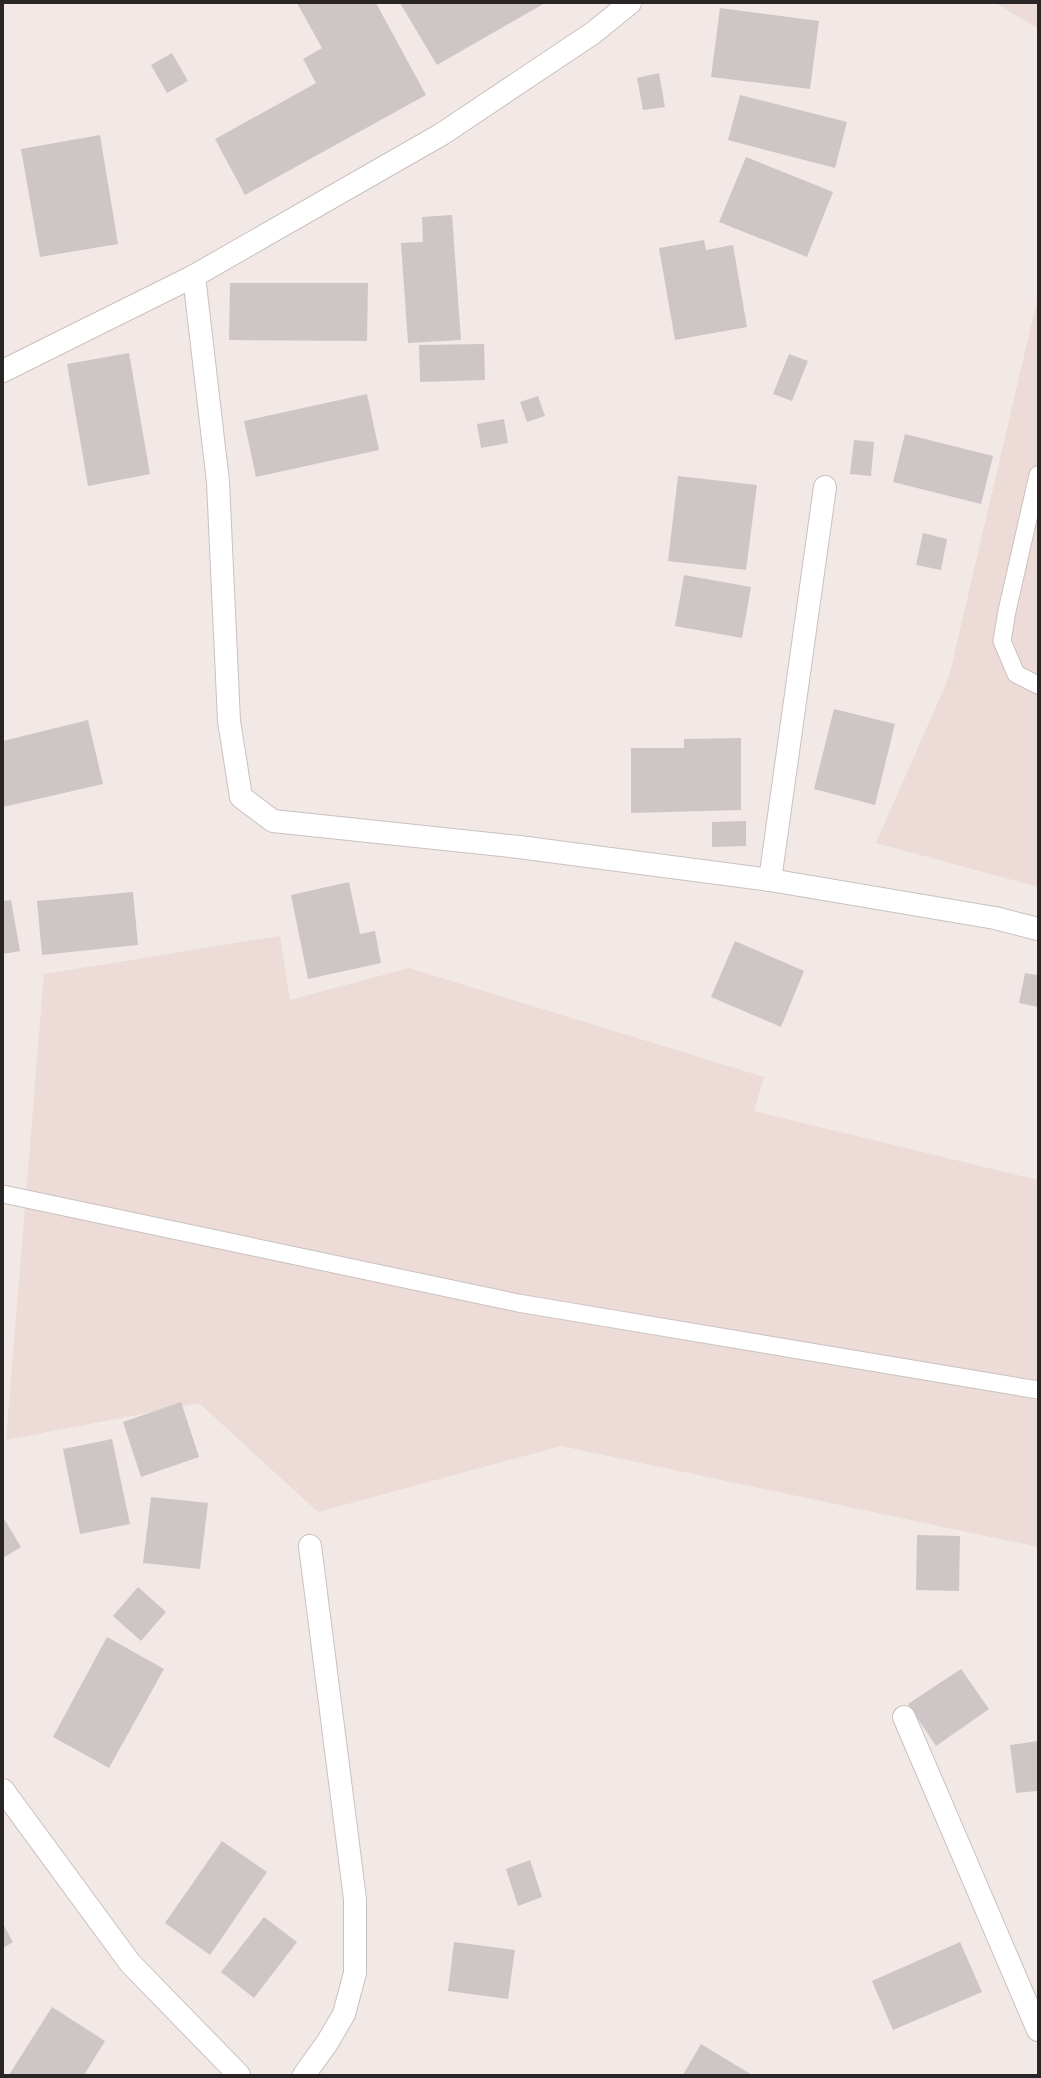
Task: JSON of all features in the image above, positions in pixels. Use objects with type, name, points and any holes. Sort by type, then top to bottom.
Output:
[{"type":"street","points":[[3,371],[194,276],[442,134],[593,33],[630,3]]},
{"type":"street","points":[[194,276],[218,482],[229,721],[241,798],[273,821],[519,846],[770,880],[995,918],[1038,929]]},
{"type":"street","points":[[770,880],[825,487]]},
{"type":"street","points":[[304,2075],[327,2043],[344,2014],[355,1973],[355,1899],[310,1546]]},
{"type":"street","points":[[904,1717],[1038,2030]]},
{"type":"street","points":[[3,1790],[130,1963],[239,2075]]},
{"type":"lane","points":[[1038,476],[1007,611],[1002,641],[1016,674],[1038,685]]},
{"type":"lane","points":[[3,1194],[518,1303],[1038,1390]]},
{"type":"shaded area","points":[[995,3],[1038,3],[1038,28]]},
{"type":"shaded area","points":[[1038,296],[1038,887],[876,843],[949,677]]},
{"type":"shaded area","points":[[280,936],[290,1000],[409,968],[764,1077],[754,1111],[1038,1180],[1038,1547],[561,1446],[318,1512],[199,1403],[6,1440],[44,974]]},
{"type":"building","points":[[297,3],[376,3],[426,95],[245,195],[215,139],[316,83],[303,59],[322,48]]},
{"type":"building","points":[[400,3],[545,3],[437,65]]},
{"type":"building","points":[[720,8],[819,21],[810,89],[711,77]]},
{"type":"building","points":[[172,53],[188,81],[167,93],[151,65]]},
{"type":"building","points":[[659,73],[665,107],[643,110],[637,78]]},
{"type":"building","points":[[740,95],[847,122],[835,168],[728,140]]},
{"type":"building","points":[[100,135],[118,244],[40,257],[21,149]]},
{"type":"building","points":[[746,157],[833,192],[807,257],[719,222]]},
{"type":"building","points":[[452,215],[461,340],[408,343],[401,243],[423,242],[422,217]]},
{"type":"building","points":[[704,240],[706,250],[733,245],[747,327],[675,340],[659,248]]},
{"type":"building","points":[[230,283],[368,283],[367,341],[229,340]]},
{"type":"building","points":[[484,344],[485,380],[420,382],[419,345]]},
{"type":"building","points":[[129,353],[150,474],[88,486],[67,364]]},
{"type":"building","points":[[789,354],[808,361],[792,401],[773,394]]},
{"type":"building","points":[[367,394],[379,450],[256,477],[244,421]]},
{"type":"building","points":[[538,396],[545,416],[527,422],[520,402]]},
{"type":"building","points":[[504,419],[508,443],[481,448],[477,424]]},
{"type":"building","points":[[905,434],[993,456],[981,504],[893,482]]},
{"type":"building","points":[[854,440],[874,442],[871,476],[850,474]]},
{"type":"building","points":[[678,476],[757,485],[746,570],[668,561]]},
{"type":"building","points":[[923,533],[947,539],[941,570],[916,565]]},
{"type":"building","points":[[684,575],[751,587],[742,638],[675,626]]},
{"type":"building","points":[[834,709],[895,724],[875,805],[814,789]]},
{"type":"building","points":[[88,720],[103,784],[3,807],[3,741]]},
{"type":"building","points":[[741,738],[741,810],[631,813],[631,748],[684,748],[684,739]]},
{"type":"building","points":[[746,821],[746,846],[712,847],[712,822]]},
{"type":"building","points":[[349,882],[360,934],[375,931],[381,963],[308,979],[291,895]]},
{"type":"building","points":[[133,892],[138,945],[42,955],[37,901]]},
{"type":"building","points":[[11,900],[20,951],[3,954],[3,901]]},
{"type":"building","points":[[735,941],[804,971],[781,1027],[711,997]]},
{"type":"building","points":[[1025,973],[1038,975],[1038,1007],[1019,1003]]},
{"type":"building","points":[[181,1402],[199,1457],[141,1477],[123,1422]]},
{"type":"building","points":[[112,1439],[130,1524],[80,1534],[63,1449]]},
{"type":"building","points":[[151,1497],[208,1503],[200,1569],[143,1563]]},
{"type":"building","points":[[3,1517],[21,1547],[3,1558]]},
{"type":"building","points":[[917,1535],[960,1536],[959,1591],[916,1590]]},
{"type":"building","points":[[138,1587],[166,1612],[141,1641],[113,1616]]},
{"type":"building","points":[[107,1637],[164,1669],[109,1768],[53,1737]]},
{"type":"building","points":[[961,1669],[989,1709],[936,1746],[908,1704]]},
{"type":"building","points":[[1038,1741],[1038,1794],[1037,1791],[1016,1793],[1010,1745]]},
{"type":"building","points":[[222,1841],[267,1872],[210,1955],[165,1923]]},
{"type":"building","points":[[530,1860],[542,1897],[518,1906],[506,1869]]},
{"type":"building","points":[[264,1917],[297,1942],[254,1998],[221,1972]]},
{"type":"building","points":[[3,1924],[13,1942],[3,1948]]},
{"type":"building","points":[[454,1942],[515,1950],[508,1999],[448,1991]]},
{"type":"building","points":[[960,1942],[982,1992],[893,2030],[872,1981]]},
{"type":"building","points":[[52,2007],[105,2041],[84,2075],[9,2075]]},
{"type":"building","points":[[701,2044],[752,2075],[683,2075]]}]
